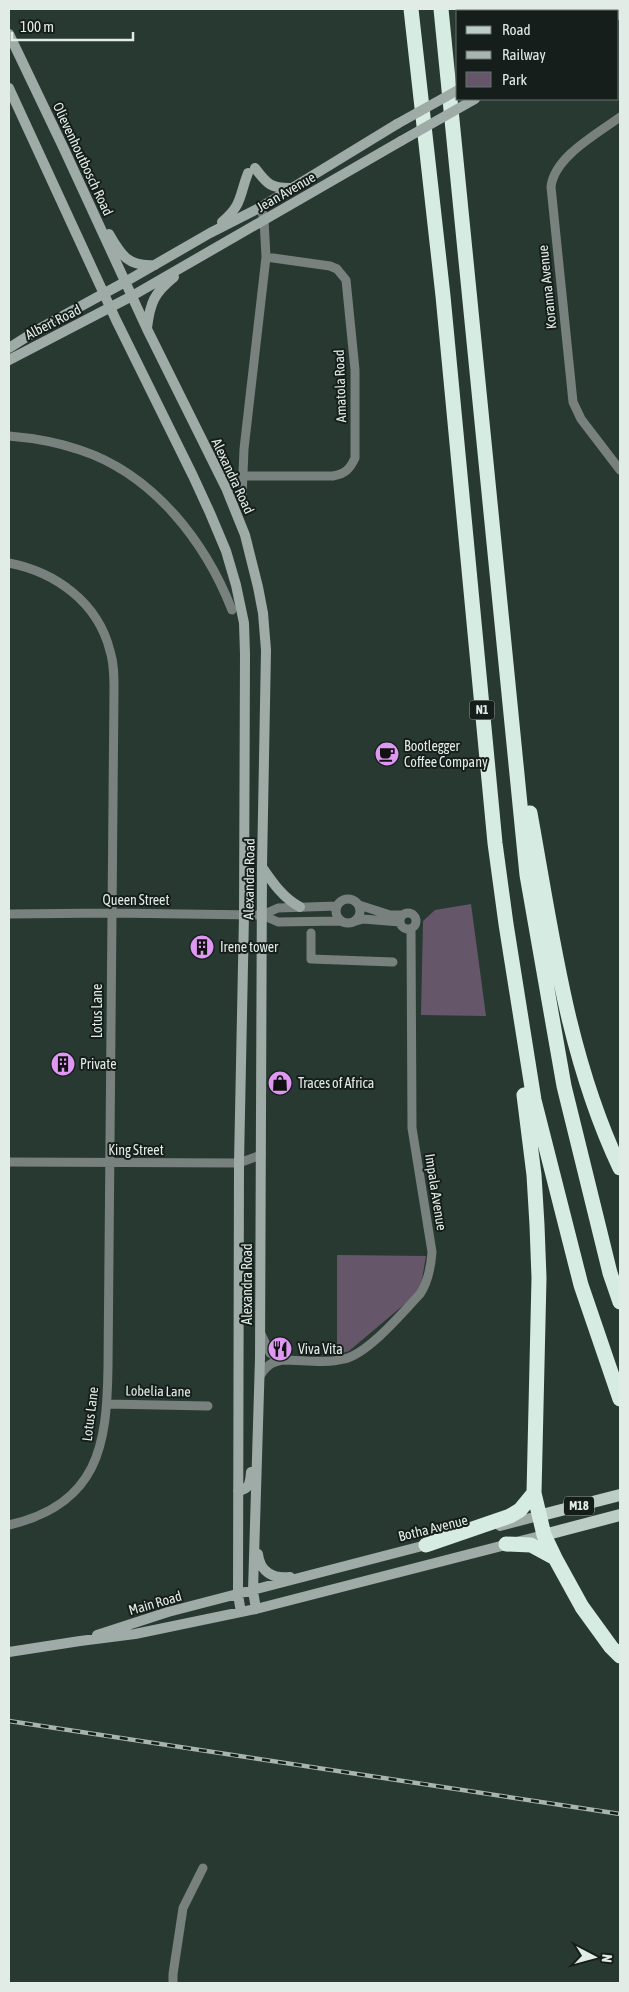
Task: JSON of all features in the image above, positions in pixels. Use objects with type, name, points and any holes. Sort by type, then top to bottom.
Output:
[{"type":"highway","name":"N1","points":[[411,9],[444,306],[495,843],[506,924],[534,1100],[580,1285],[620,1399]]},
{"type":"highway","name":"N1","points":[[440,9],[527,875],[564,1086],[610,1273],[620,1302]]},
{"type":"highway","points":[[511,711],[568,1019],[596,1112],[620,1168]]},
{"type":"highway","points":[[506,924],[506,972],[528,1122],[537,1204],[538,1278],[534,1493],[544,1535],[555,1558],[582,1607],[611,1647],[620,1656]]},
{"type":"highway","points":[[426,1545],[510,1516],[520,1510],[534,1493]]},
{"type":"highway","points":[[506,1544],[530,1545],[555,1558]]},
{"type":"main road","name":"Olievenhoutbosch Road","points":[[9,34],[132,296]]},
{"type":"main road","points":[[9,88],[110,308]]},
{"type":"main road","name":"Jean Avenue","points":[[104,293],[210,233],[261,207],[397,124],[456,91]]},
{"type":"main road","name":"Jean Avenue","points":[[110,308],[473,100]]},
{"type":"main road","points":[[210,233],[237,207],[251,170],[271,186],[293,188]]},
{"type":"main road","points":[[76,176],[123,256],[136,264],[155,265]]},
{"type":"main road","points":[[147,329],[152,301],[158,292],[203,256]]},
{"type":"main road","name":"Albert Road","points":[[9,348],[104,293]]},
{"type":"main road","name":"Alexandra Road","points":[[132,296],[226,488],[245,536],[263,614],[266,650],[262,867],[260,1376],[253,1591],[256,1609]]},
{"type":"main road","name":"Albert Road","points":[[9,360],[110,308]]},
{"type":"main road","name":"Alexandra Road","points":[[110,308],[210,513],[226,551],[241,605],[245,654],[244,915],[239,1163],[238,1595],[241,1612]]},
{"type":"main road","points":[[262,867],[289,901],[300,907]]},
{"type":"main road","points":[[238,1491],[249,1486],[252,1460],[258,1450]]},
{"type":"main road","name":"Botha Avenue","points":[[253,1591],[322,1571],[620,1495]]},
{"type":"main road","points":[[256,1511],[259,1562],[268,1573],[280,1578],[322,1571]]},
{"type":"main road","name":"M18","points":[[241,1612],[620,1515]]},
{"type":"main road","name":"M18","points":[[238,1595],[253,1591]]},
{"type":"main road","name":"Main Road","points":[[80,1641],[168,1612],[238,1595]]},
{"type":"main road","name":"Main Road","points":[[9,1652],[165,1629],[241,1612]]},
{"type":"street","name":"Koranna Avenue","points":[[620,117],[566,158],[554,172],[551,187],[573,402],[584,425],[620,470]]},
{"type":"street","name":"Alexandra Road","points":[[242,498],[244,449],[266,257],[264,220],[261,207]]},
{"type":"street","name":"Amatola Road","points":[[244,476],[333,476],[348,470],[355,458],[355,370],[346,280],[337,269],[330,266],[266,257]]},
{"type":"street","points":[[9,436],[46,441],[81,450],[114,466],[139,482],[161,501],[196,540],[212,564],[232,610]]},
{"type":"street","name":"Lotus Lane","points":[[9,563],[33,569],[64,584],[89,609],[110,651],[114,689],[108,1404],[99,1451],[90,1472],[82,1482],[63,1501],[26,1520],[9,1525]]},
{"type":"street","points":[[340,921],[336,916],[337,906],[340,902],[348,899],[359,905],[401,919]]},
{"type":"street","points":[[355,922],[360,916],[359,905]]},
{"type":"street","points":[[262,915],[278,908],[337,906]]},
{"type":"street","points":[[262,915],[278,922],[340,921],[347,924],[363,919],[401,919],[409,913],[415,917],[416,923],[411,929],[403,928],[401,919]]},
{"type":"street","name":"Queen Street","points":[[9,914],[262,915]]},
{"type":"street","name":"Impala Avenue","points":[[283,1360],[335,1361],[351,1357],[384,1332],[420,1294],[424,1287],[432,1252],[412,1128],[411,929]]},
{"type":"street","points":[[311,933],[311,959],[393,962]]},
{"type":"street","name":"King Street","points":[[9,1162],[239,1163],[261,1155]]},
{"type":"street","points":[[260,1332],[270,1353],[283,1360]]},
{"type":"street","points":[[260,1376],[267,1366],[283,1360]]},
{"type":"street","name":"Lobelia Lane","points":[[108,1404],[208,1406]]},
{"type":"street","points":[[173,1983],[183,1908],[204,1868]]},
{"type":"green space","points":[[471,904],[486,1016],[421,1015],[423,921],[435,910]]},
{"type":"green space","points":[[337,1255],[426,1256],[421,1285],[413,1297],[349,1351],[337,1355]]},
{"type":"railway","points":[[9,1721],[620,1814]]},
{"type":"place","name":"Bootlegger Coffee Company","points":[[387,754]]},
{"type":"place","name":"Irene tower","points":[[202,947]]},
{"type":"place","name":"Private","points":[[63,1064]]},
{"type":"place","name":"Traces of Africa","points":[[280,1083]]},
{"type":"place","name":"Viva Vita","points":[[280,1349]]}]
